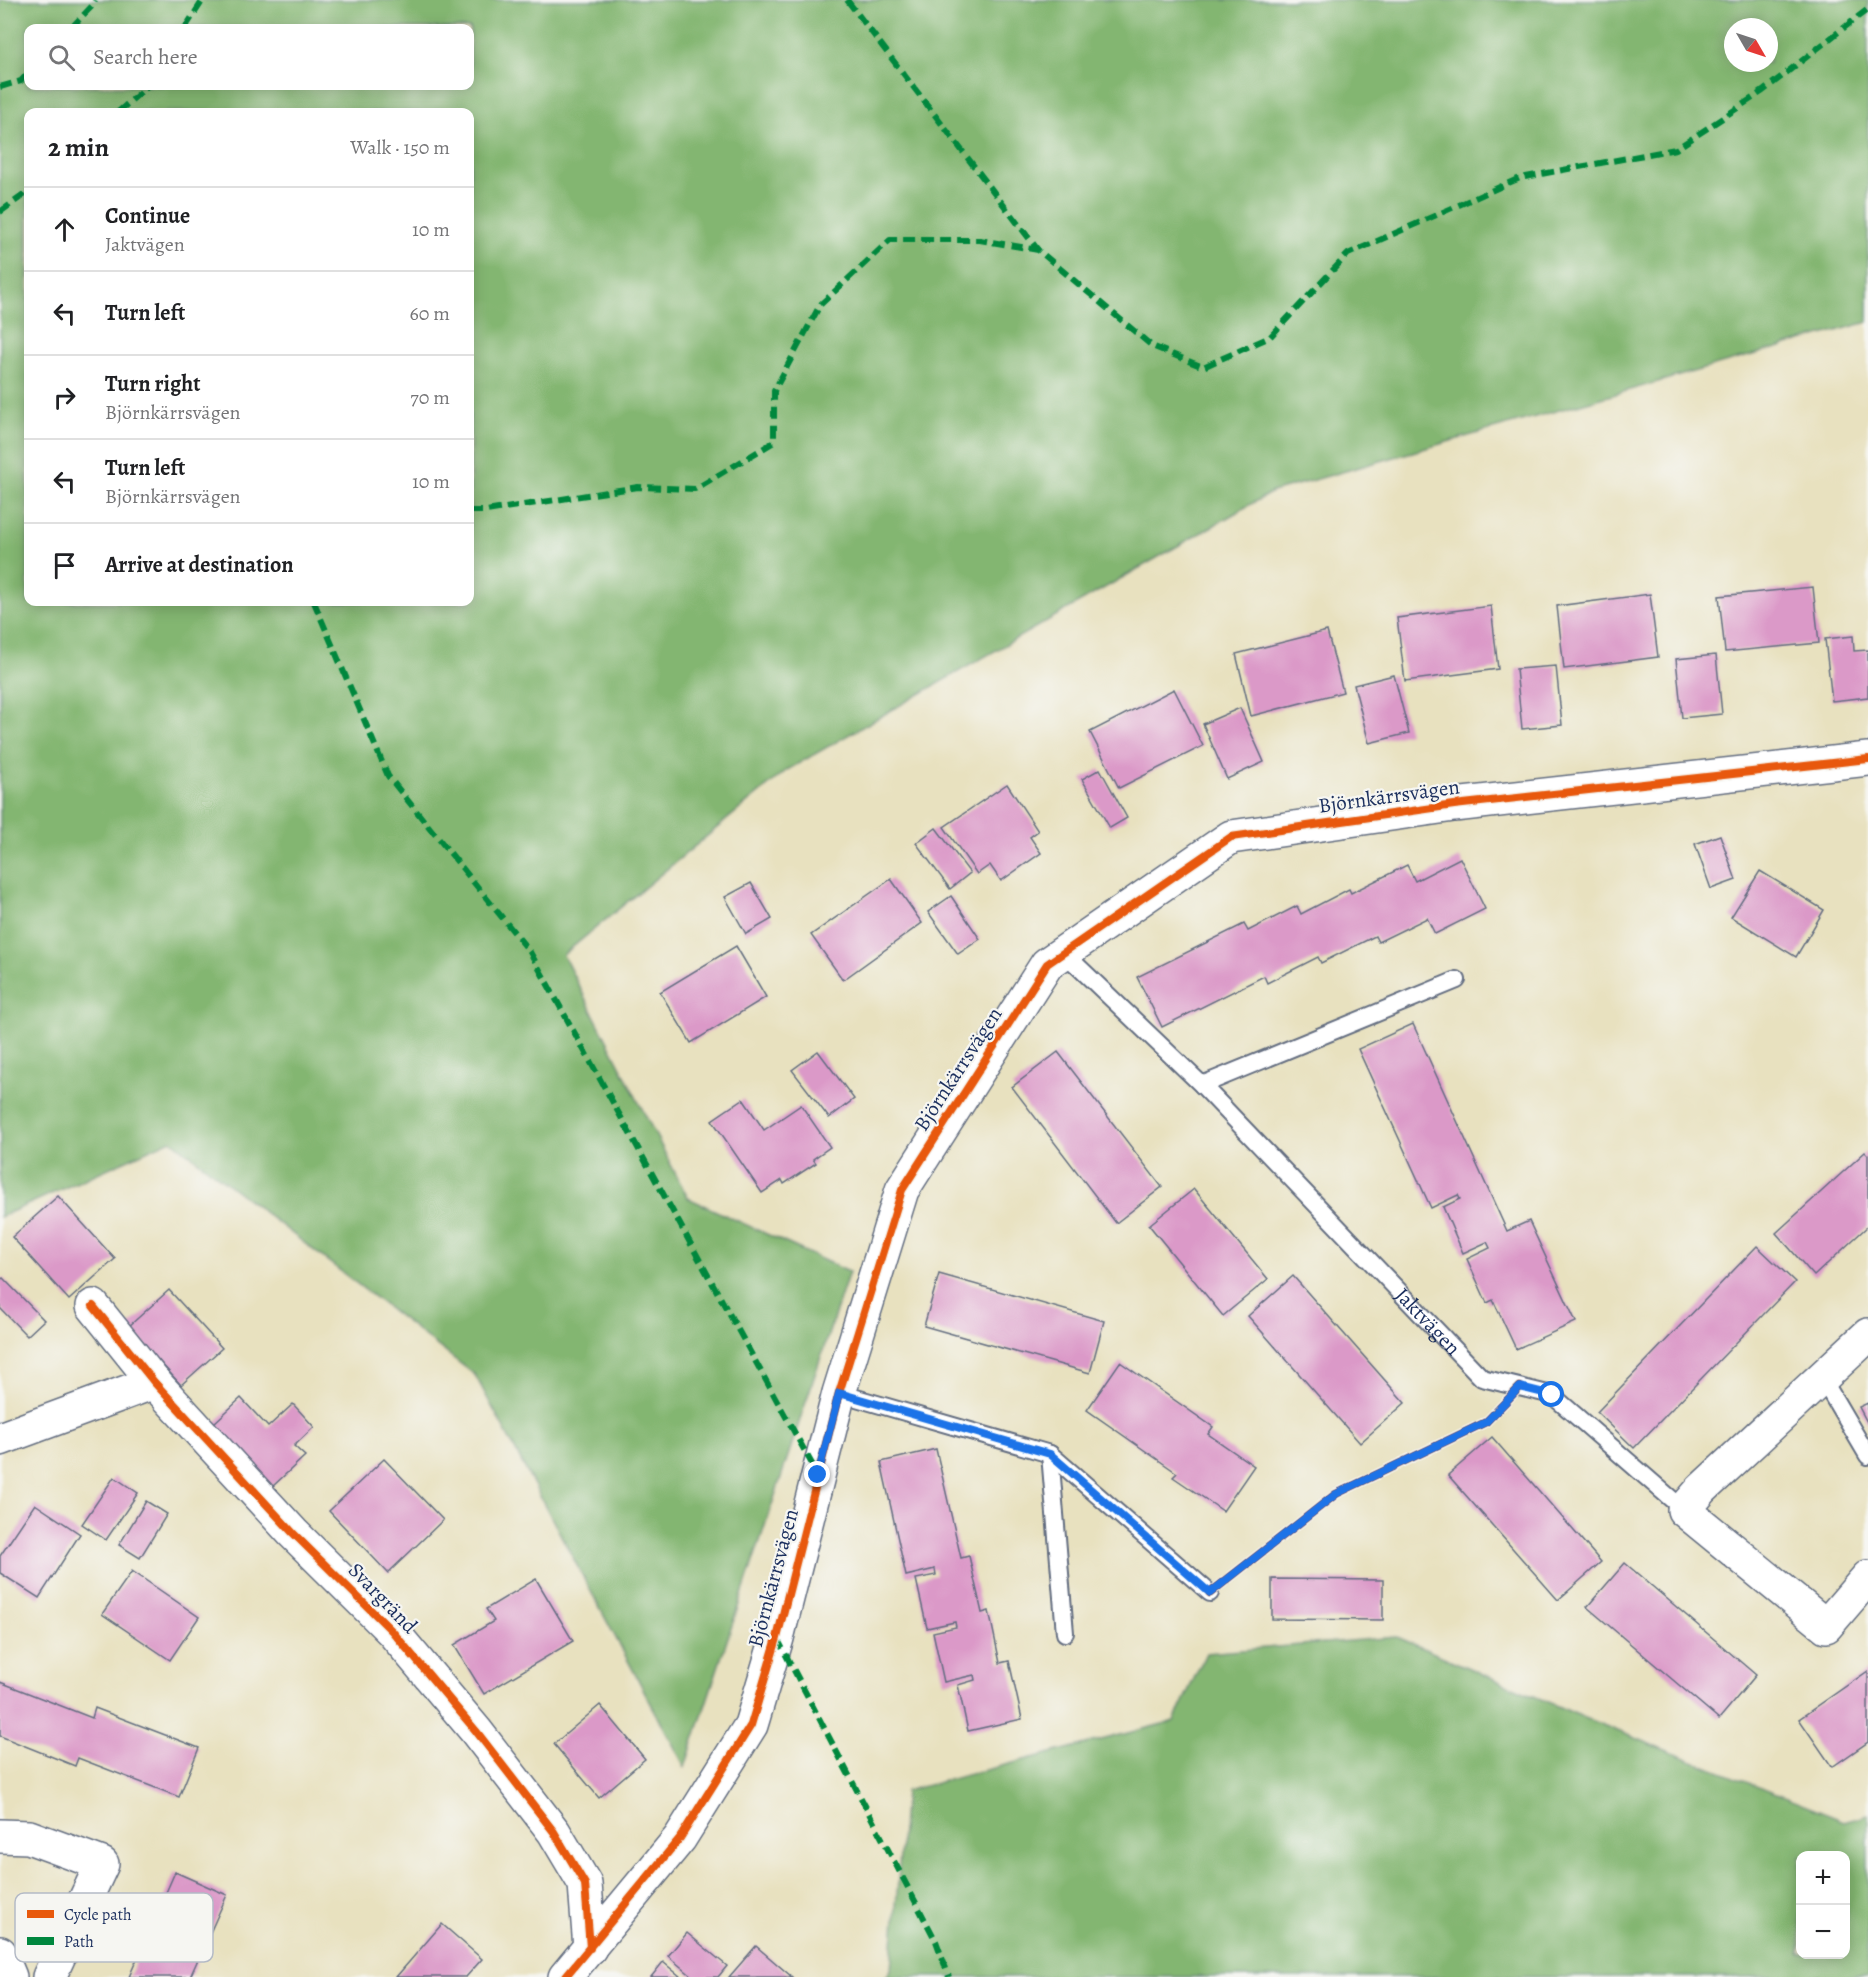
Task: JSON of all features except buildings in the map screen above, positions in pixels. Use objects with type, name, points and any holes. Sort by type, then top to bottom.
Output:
[{"type":"street","name":"Björnkärrsvägen","points":[[565,1977],[680,1838],[751,1725],[777,1638],[839,1393],[902,1190],[1047,964],[1231,837],[1454,805],[1868,759]]},
{"type":"street","name":"Svargränd","points":[[93,1306],[154,1382],[293,1533],[392,1631],[476,1731],[554,1832],[585,1884],[591,1948]]},
{"type":"street","points":[[1684,1510],[1702,1489],[1868,1335]]},
{"type":"street","points":[[0,1439],[154,1382]]},
{"type":"street","name":"Jaktvägen","points":[[1684,1510],[1826,1626],[1868,1577]]},
{"type":"street","points":[[0,1836],[28,1837],[102,1864],[88,1893]]},
{"type":"street","points":[[0,1953],[10,1977]]},
{"type":"street","points":[[49,1977],[56,1962]]},
{"type":"lane","name":"Jaktvägen","points":[[1064,952],[1202,1085],[1482,1378],[1552,1395],[1684,1510]]},
{"type":"lane","points":[[1202,1085],[1457,980]]},
{"type":"lane","points":[[1822,1378],[1868,1456]]},
{"type":"lane","points":[[839,1393],[1050,1454],[1210,1593]]},
{"type":"lane","points":[[1050,1454],[1065,1633]]},
{"type":"green space","points":[[0,0],[1868,0],[1868,322],[1272,492],[787,770],[563,955],[688,1198],[849,1272],[685,1767],[475,1375],[171,1140],[0,1217]]},
{"type":"green space","points":[[1397,1637],[1585,1718],[1844,1821],[1868,1814],[1868,1977],[886,1977],[891,1970],[905,1791],[1174,1721],[1206,1653]]},
{"type":"marked path","points":[[75,24],[95,0]]},
{"type":"marked path","points":[[188,24],[203,0]]},
{"type":"marked path","points":[[847,0],[1038,250]]},
{"type":"marked path","points":[[474,511],[638,487],[695,489],[774,442],[774,391],[820,305],[890,240],[980,240],[1038,250],[1152,346],[1203,367],[1270,337],[1348,254],[1520,178],[1676,149],[1763,91],[1868,9]]},
{"type":"marked path","points":[[0,87],[21,81],[24,78]]},
{"type":"marked path","points":[[123,108],[143,90]]},
{"type":"marked path","points":[[0,212],[24,195]]},
{"type":"marked path","points":[[316,606],[388,776],[530,952],[818,1475]]},
{"type":"marked path","points":[[777,1638],[936,1941],[949,1977]]},
{"type":"cycle path","points":[[565,1977],[680,1838],[751,1725],[777,1638],[839,1393],[902,1190],[1047,964],[1231,837],[1454,805],[1868,759]]},
{"type":"cycle path","points":[[93,1306],[154,1382],[293,1533],[392,1631],[476,1731],[554,1832],[585,1884],[590,1948]]},
{"type":"cycle path","points":[[1210,1593],[1336,1494],[1486,1422],[1520,1387]]},
{"type":"route","points":[[818,1475],[839,1393],[1050,1454],[1210,1593],[1336,1494],[1486,1422],[1520,1387],[1552,1395]]}]
